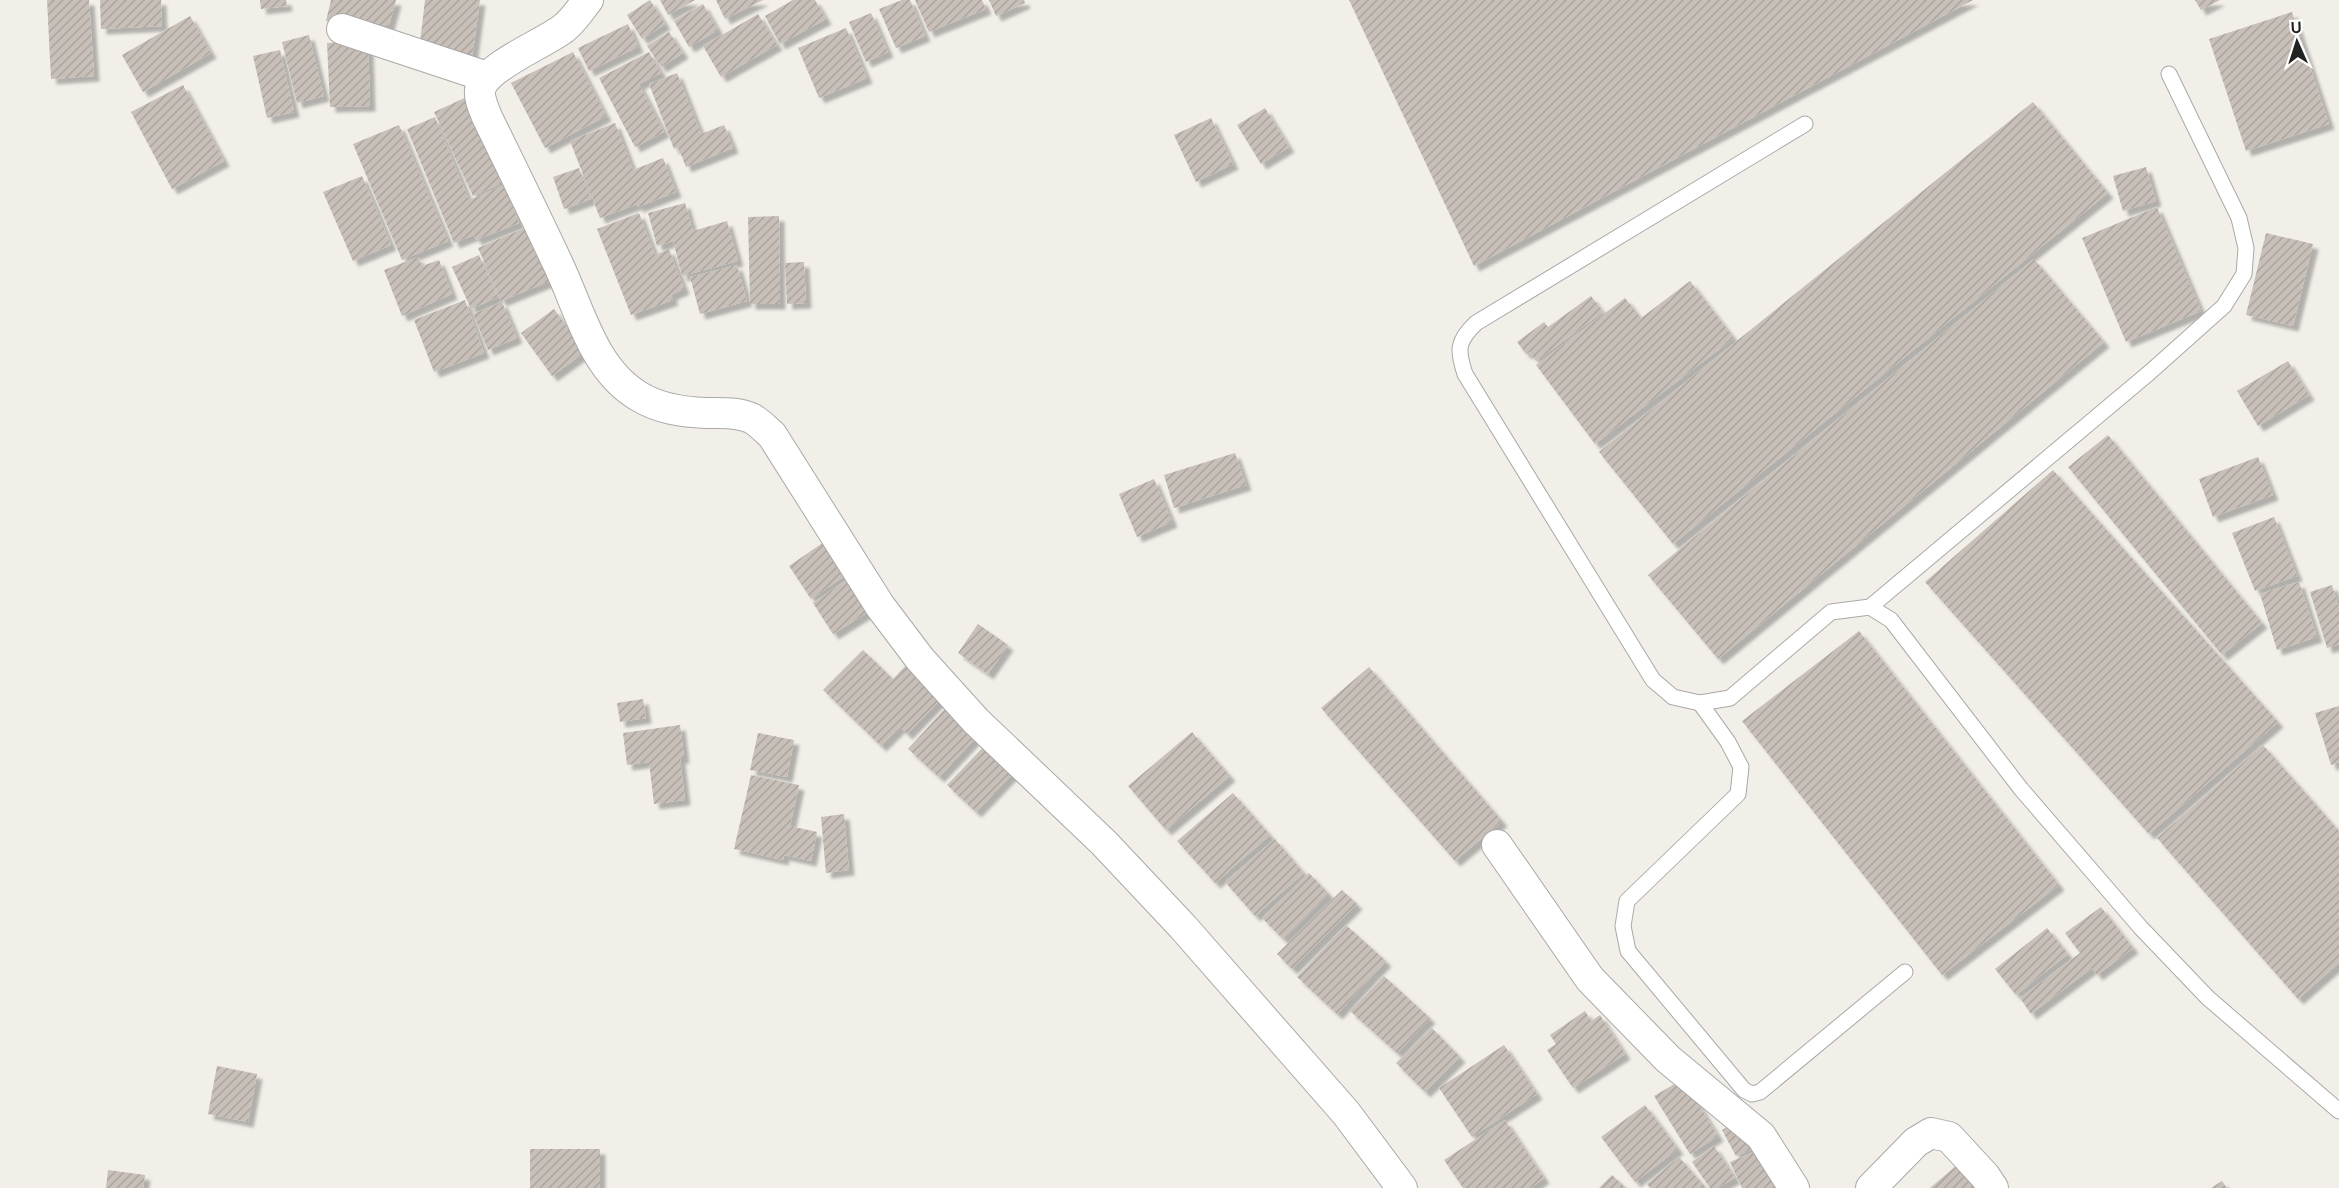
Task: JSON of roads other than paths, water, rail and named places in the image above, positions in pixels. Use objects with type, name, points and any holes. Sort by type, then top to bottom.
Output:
[{"type":"street","points":[[588,0],[577,16],[562,29],[493,70],[480,90],[481,102],[487,117],[560,267],[597,352],[618,380],[643,399],[663,407],[685,411],[732,413],[748,417],[772,435],[875,598],[920,659],[984,729],[1104,843],[1176,920],[1338,1103],[1402,1188]]},
{"type":"street","points":[[342,29],[487,77]]},
{"type":"street","points":[[1497,845],[1590,979],[1668,1059],[1761,1136],[1794,1188]]},
{"type":"street","points":[[1871,1188],[1916,1142],[1931,1133],[1949,1137],[1993,1188]]},
{"type":"lane","points":[[1805,124],[1476,323],[1465,334],[1459,347],[1465,374],[1653,680],[1673,697],[1700,704],[1730,698],[1831,612],[1870,607],[2150,373],[2224,306],[2244,274],[2246,248],[2239,218],[2169,74]]},
{"type":"lane","points":[[1870,607],[1891,620],[2021,789],[2141,928],[2215,1005],[2339,1111]]},
{"type":"lane","points":[[1700,704],[1728,742],[1741,767],[1738,794],[1628,901],[1623,926],[1628,951],[1744,1090],[1752,1094],[1760,1092],[1905,972]]}]
